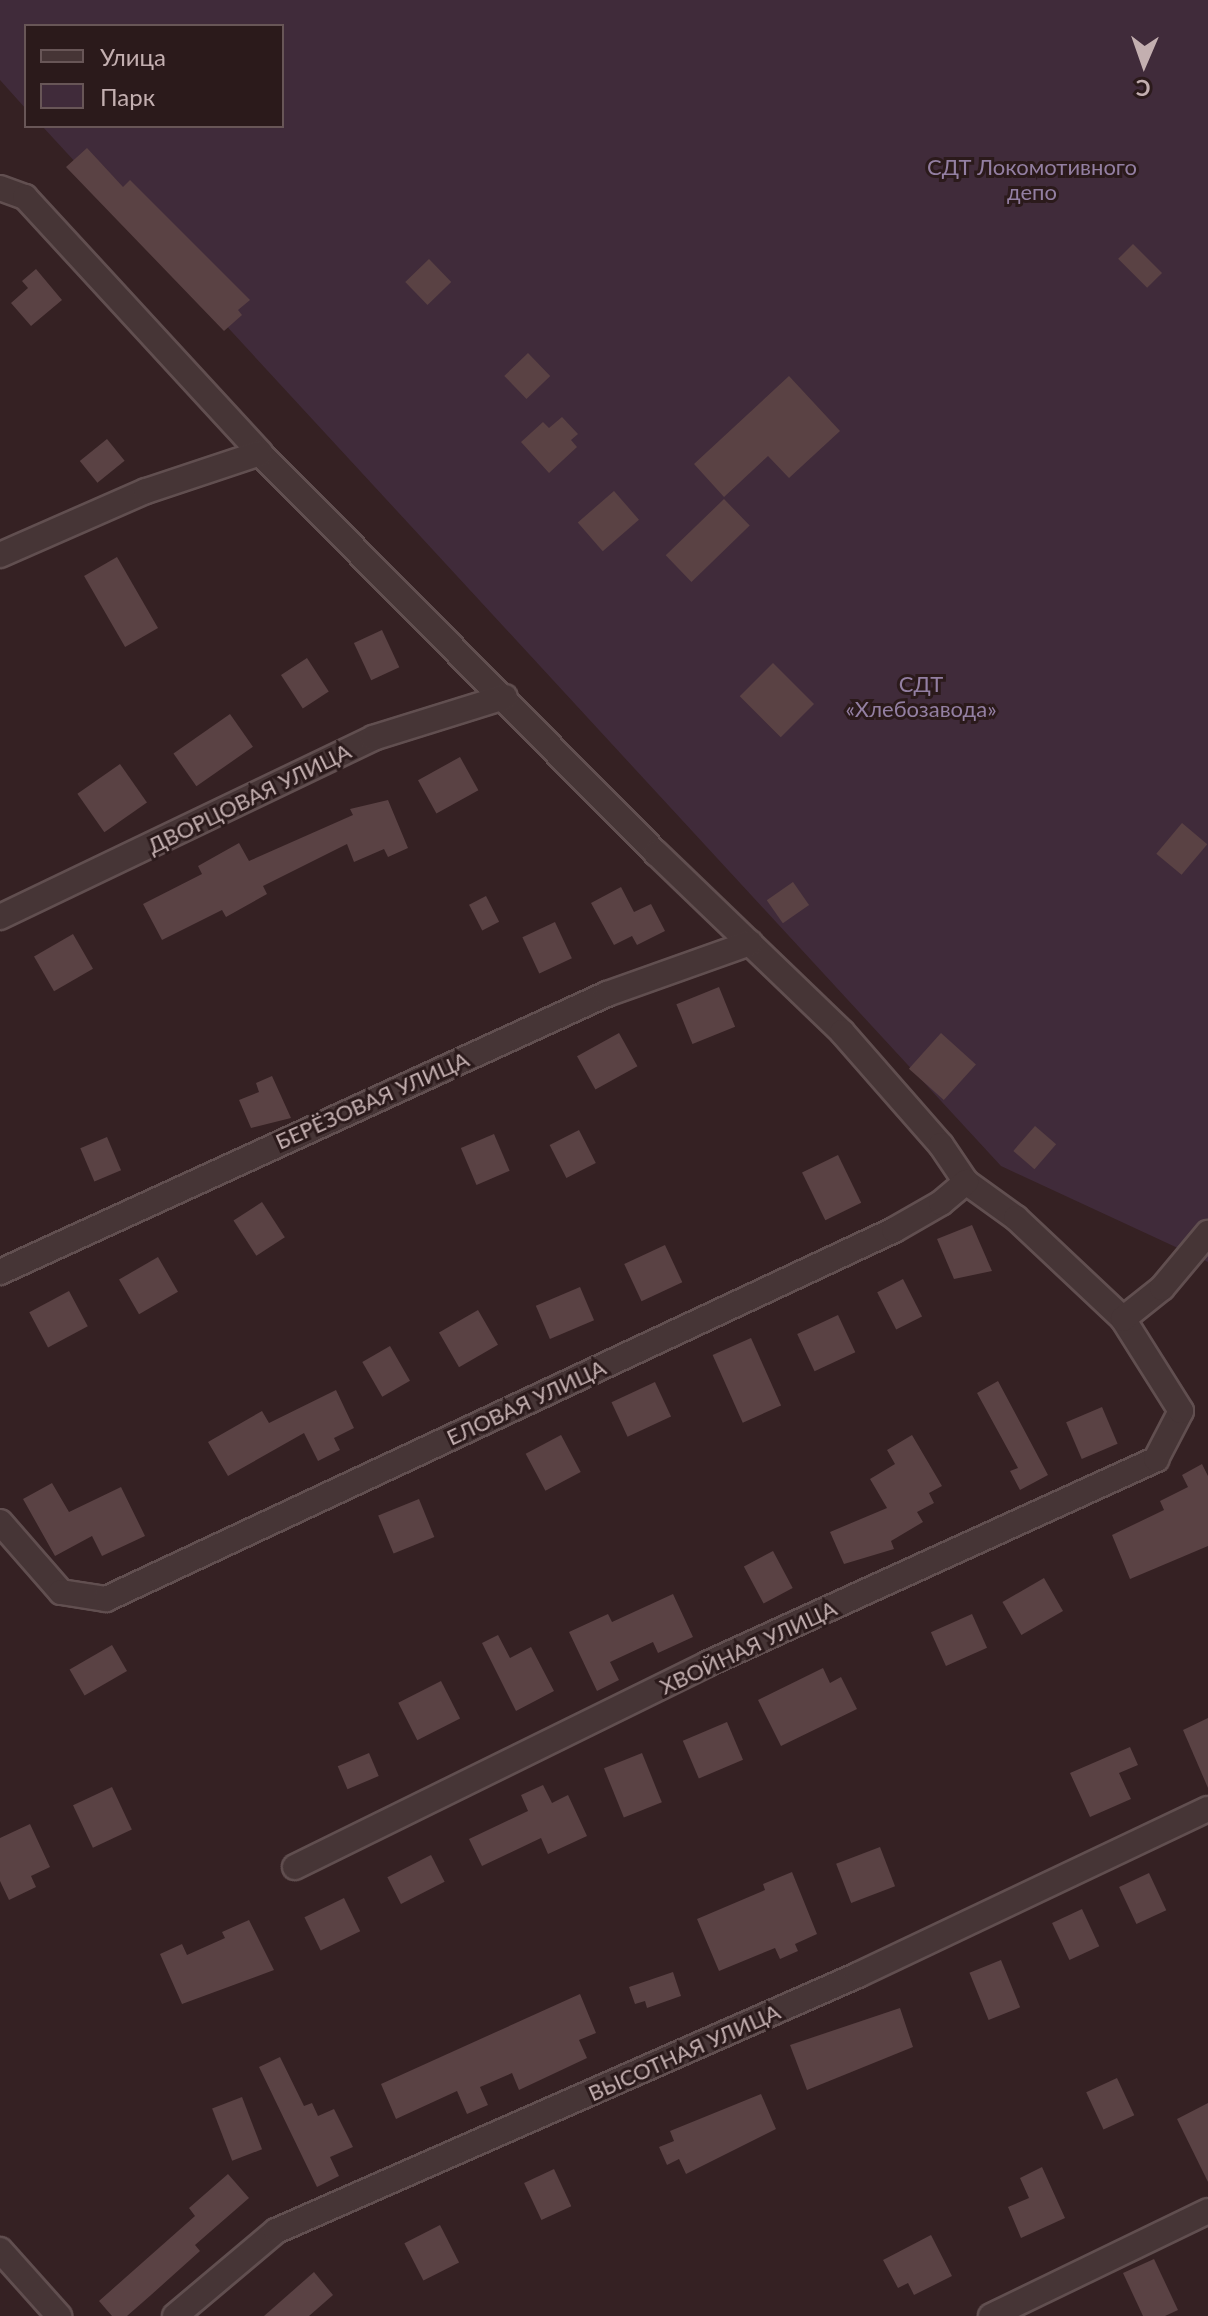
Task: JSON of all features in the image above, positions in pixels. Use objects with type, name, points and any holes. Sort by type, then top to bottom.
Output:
[{"type":"street","points":[[5,188],[25,197],[260,453],[842,1032],[941,1145],[966,1182],[1016,1218],[1123,1319],[1162,1288],[1208,1233]]},
{"type":"street","points":[[0,555],[146,491],[260,453]]},
{"type":"street","name":"ДВОРЦОВАЯ УЛИЦА","points":[[0,917],[373,738],[505,697]]},
{"type":"street","name":"БЕРЁЗОВАЯ УЛИЦА","points":[[0,1272],[607,994],[750,943]]},
{"type":"street","name":"ЕЛОВАЯ УЛИЦА","points":[[0,1522],[61,1592],[76,1598],[106,1599],[837,1257],[941,1203],[966,1182]]},
{"type":"street","name":"ХВОЙНАЯ УЛИЦА","points":[[295,1867],[707,1664],[1156,1459],[1181,1411],[1123,1319]]},
{"type":"street","name":"ВЫСОТНАЯ УЛИЦА","points":[[175,2316],[276,2231],[858,1975],[1208,1809]]},
{"type":"street","points":[[991,2316],[1208,2211]]},
{"type":"street","points":[[0,2250],[59,2316]]},
{"type":"green space","name":"СДТ «Хлебозавода»","points":[[0,0],[1208,0],[1208,1262],[1001,1166],[44,128],[284,128],[284,24],[24,24],[24,107],[0,80]]},
{"type":"building","points":[[87,148],[123,187],[130,180],[250,300],[238,310],[242,315],[224,331],[66,167]]},
{"type":"building","points":[[1133,244],[1162,273],[1147,288],[1118,259]]},
{"type":"building","points":[[429,259],[451,282],[427,305],[405,282]]},
{"type":"building","points":[[36,269],[62,300],[31,326],[11,303],[28,288],[22,281]]},
{"type":"building","points":[[528,353],[550,376],[526,399],[504,376]]},
{"type":"building","points":[[789,376],[840,431],[789,478],[768,456],[724,497],[694,464]]},
{"type":"building","points":[[562,417],[578,434],[571,440],[577,447],[549,473],[521,442],[543,422],[549,428]]},
{"type":"building","points":[[107,439],[125,461],[97,483],[80,461]]},
{"type":"building","points":[[614,491],[639,520],[603,551],[578,522]]},
{"type":"building","points":[[724,499],[750,526],[691,582],[666,555]]},
{"type":"building","points":[[117,557],[158,628],[125,647],[84,576]]},
{"type":"building","points":[[382,630],[399,667],[371,680],[354,643]]},
{"type":"building","points":[[307,658],[329,692],[303,708],[281,675]]},
{"type":"building","points":[[773,663],[814,704],[781,737],[740,696]]},
{"type":"building","points":[[230,714],[253,747],[196,786],[173,754]]},
{"type":"building","points":[[460,757],[478,790],[436,814],[418,780]]},
{"type":"building","points":[[120,764],[147,803],[104,832],[77,794]]},
{"type":"building","points":[[388,800],[408,848],[388,857],[384,849],[354,862],[347,844],[263,886],[267,894],[226,917],[222,910],[162,940],[143,904],[202,874],[198,866],[239,843],[249,861],[353,815],[350,809]]},
{"type":"building","points":[[1182,823],[1207,844],[1182,875],[1156,854]]},
{"type":"building","points":[[793,882],[809,905],[783,923],[767,900]]},
{"type":"building","points":[[621,887],[634,912],[651,904],[665,931],[637,945],[632,936],[614,945],[591,903]]},
{"type":"building","points":[[486,896],[499,922],[482,930],[469,905]]},
{"type":"building","points":[[555,922],[572,958],[539,973],[522,937]]},
{"type":"building","points":[[73,934],[93,969],[54,991],[34,956]]},
{"type":"building","points":[[719,987],[735,1027],[692,1044],[676,1004]]},
{"type":"building","points":[[619,1033],[637,1066],[595,1090],[577,1056]]},
{"type":"building","points":[[941,1033],[976,1064],[944,1100],[909,1069]]},
{"type":"building","points":[[272,1076],[291,1118],[251,1128],[239,1100],[259,1092],[256,1083]]},
{"type":"building","points":[[1035,1126],[1056,1144],[1034,1169],[1013,1151]]},
{"type":"building","points":[[579,1130],[596,1163],[566,1178],[550,1145]]},
{"type":"building","points":[[494,1134],[510,1171],[476,1185],[461,1148]]},
{"type":"building","points":[[107,1137],[121,1170],[94,1181],[80,1148]]},
{"type":"building","points":[[838,1155],[861,1203],[825,1220],[802,1173]]},
{"type":"building","points":[[262,1202],[285,1237],[256,1256],[233,1221]]},
{"type":"building","points":[[972,1225],[992,1271],[954,1279],[937,1239]]},
{"type":"building","points":[[665,1245],[682,1282],[642,1301],[624,1264]]},
{"type":"building","points":[[158,1257],[178,1292],[139,1314],[119,1280]]},
{"type":"building","points":[[903,1279],[922,1316],[896,1330],[877,1292]]},
{"type":"building","points":[[580,1287],[594,1320],[550,1339],[536,1306]]},
{"type":"building","points":[[69,1291],[88,1326],[48,1347],[29,1312]]},
{"type":"building","points":[[478,1310],[498,1345],[459,1367],[439,1332]]},
{"type":"building","points":[[838,1315],[855,1352],[815,1371],[797,1334]]},
{"type":"building","points":[[751,1338],[781,1406],[743,1423],[713,1355]]},
{"type":"building","points":[[390,1346],[410,1381],[382,1397],[362,1362]]},
{"type":"building","points":[[998,1381],[1048,1475],[1020,1490],[1010,1471],[1018,1468],[977,1393]]},
{"type":"building","points":[[655,1382],[671,1416],[628,1437],[611,1402]]},
{"type":"building","points":[[336,1390],[354,1428],[334,1438],[340,1450],[318,1461],[304,1433],[228,1476],[208,1442],[262,1411],[269,1423]]},
{"type":"building","points":[[1102,1407],[1118,1444],[1082,1459],[1066,1422]]},
{"type":"building","points":[[561,1435],[581,1472],[545,1491],[526,1454]]},
{"type":"building","points":[[912,1435],[942,1486],[929,1493],[934,1503],[917,1512],[923,1522],[891,1541],[894,1549],[844,1564],[830,1532],[887,1508],[870,1479],[895,1464],[887,1450]]},
{"type":"building","points":[[1202,1464],[1208,1476],[1208,1546],[1130,1579],[1112,1535],[1164,1510],[1160,1501],[1188,1487],[1182,1475]]},
{"type":"building","points":[[52,1483],[69,1512],[121,1487],[145,1536],[102,1556],[92,1536],[55,1556],[23,1499]]},
{"type":"building","points":[[419,1499],[434,1537],[394,1553],[378,1515]]},
{"type":"building","points":[[773,1551],[793,1588],[764,1604],[744,1566]]},
{"type":"building","points":[[1044,1578],[1063,1611],[1021,1635],[1002,1602]]},
{"type":"building","points":[[673,1594],[693,1637],[658,1653],[653,1642],[610,1662],[619,1680],[597,1691],[569,1632],[608,1614],[612,1622]]},
{"type":"building","points":[[972,1614],[987,1648],[946,1666],[931,1632]]},
{"type":"building","points":[[498,1635],[510,1658],[531,1647],[554,1691],[516,1711],[482,1643]]},
{"type":"building","points":[[112,1645],[127,1671],[85,1695],[70,1670]]},
{"type":"building","points":[[823,1668],[830,1683],[841,1677],[857,1709],[781,1746],[758,1700]]},
{"type":"building","points":[[441,1681],[460,1718],[417,1740],[398,1703]]},
{"type":"building","points":[[1208,1718],[1208,1788],[1183,1730]]},
{"type":"building","points":[[727,1722],[743,1760],[699,1778],[683,1741]]},
{"type":"building","points":[[1130,1747],[1138,1765],[1119,1773],[1131,1799],[1090,1817],[1070,1773]]},
{"type":"building","points":[[369,1753],[379,1776],[347,1789],[338,1766]]},
{"type":"building","points":[[642,1753],[662,1802],[624,1817],[604,1768]]},
{"type":"building","points":[[543,1785],[552,1803],[568,1795],[587,1836],[548,1854],[541,1838],[482,1866],[469,1839],[528,1811],[521,1795]]},
{"type":"building","points":[[112,1787],[132,1830],[93,1848],[73,1805]]},
{"type":"building","points":[[30,1824],[50,1867],[31,1876],[36,1887],[9,1900],[0,1881],[0,1838]]},
{"type":"building","points":[[880,1847],[895,1886],[851,1903],[836,1864]]},
{"type":"building","points":[[431,1855],[445,1882],[401,1904],[387,1877]]},
{"type":"building","points":[[792,1872],[817,1934],[795,1944],[798,1951],[780,1959],[775,1948],[719,1971],[697,1919],[765,1890],[763,1884]]},
{"type":"building","points":[[1149,1873],[1166,1910],[1136,1924],[1119,1887]]},
{"type":"building","points":[[344,1898],[360,1931],[321,1951],[304,1917]]},
{"type":"building","points":[[1082,1909],[1099,1946],[1069,1960],[1052,1923]]},
{"type":"building","points":[[249,1920],[274,1970],[182,2004],[160,1954],[182,1944],[187,1955],[225,1938],[222,1932]]},
{"type":"building","points":[[1001,1960],[1020,2007],[989,2020],[969,1973]]},
{"type":"building","points":[[673,1972],[681,1996],[647,2008],[645,2001],[635,2004],[629,1987]]},
{"type":"building","points":[[580,1994],[596,2033],[579,2040],[587,2058],[519,2090],[512,2073],[480,2087],[488,2105],[467,2114],[457,2091],[396,2119],[381,2084]]},
{"type":"building","points":[[900,2008],[913,2047],[807,2090],[790,2045]]},
{"type":"building","points":[[280,2057],[304,2106],[312,2103],[318,2116],[334,2109],[353,2147],[330,2157],[339,2176],[317,2187],[259,2067]]},
{"type":"building","points":[[1117,2078],[1134,2115],[1104,2130],[1086,2092]]},
{"type":"building","points":[[761,2094],[776,2129],[686,2174],[679,2159],[667,2165],[659,2147],[674,2141],[670,2131]]},
{"type":"building","points":[[242,2097],[262,2149],[232,2161],[212,2108]]},
{"type":"building","points":[[1208,2103],[1208,2182],[1177,2119]]},
{"type":"building","points":[[1042,2167],[1065,2218],[1021,2238],[1008,2207],[1029,2198],[1020,2178]]},
{"type":"building","points":[[554,2169],[571,2206],[541,2220],[524,2183]]},
{"type":"building","points":[[228,2174],[249,2198],[195,2245],[200,2251],[127,2316],[112,2316],[99,2301],[195,2216],[189,2208]]},
{"type":"building","points":[[440,2225],[459,2262],[423,2281],[404,2243]]},
{"type":"building","points":[[931,2235],[952,2276],[914,2295],[908,2283],[898,2288],[883,2260]]},
{"type":"building","points":[[1154,2259],[1178,2310],[1165,2316],[1143,2316],[1123,2273]]},
{"type":"building","points":[[314,2272],[333,2295],[309,2316],[264,2316]]},
{"type":"park label","name":"СДТ Локомотивного депо","points":[[1032,178]]}]
